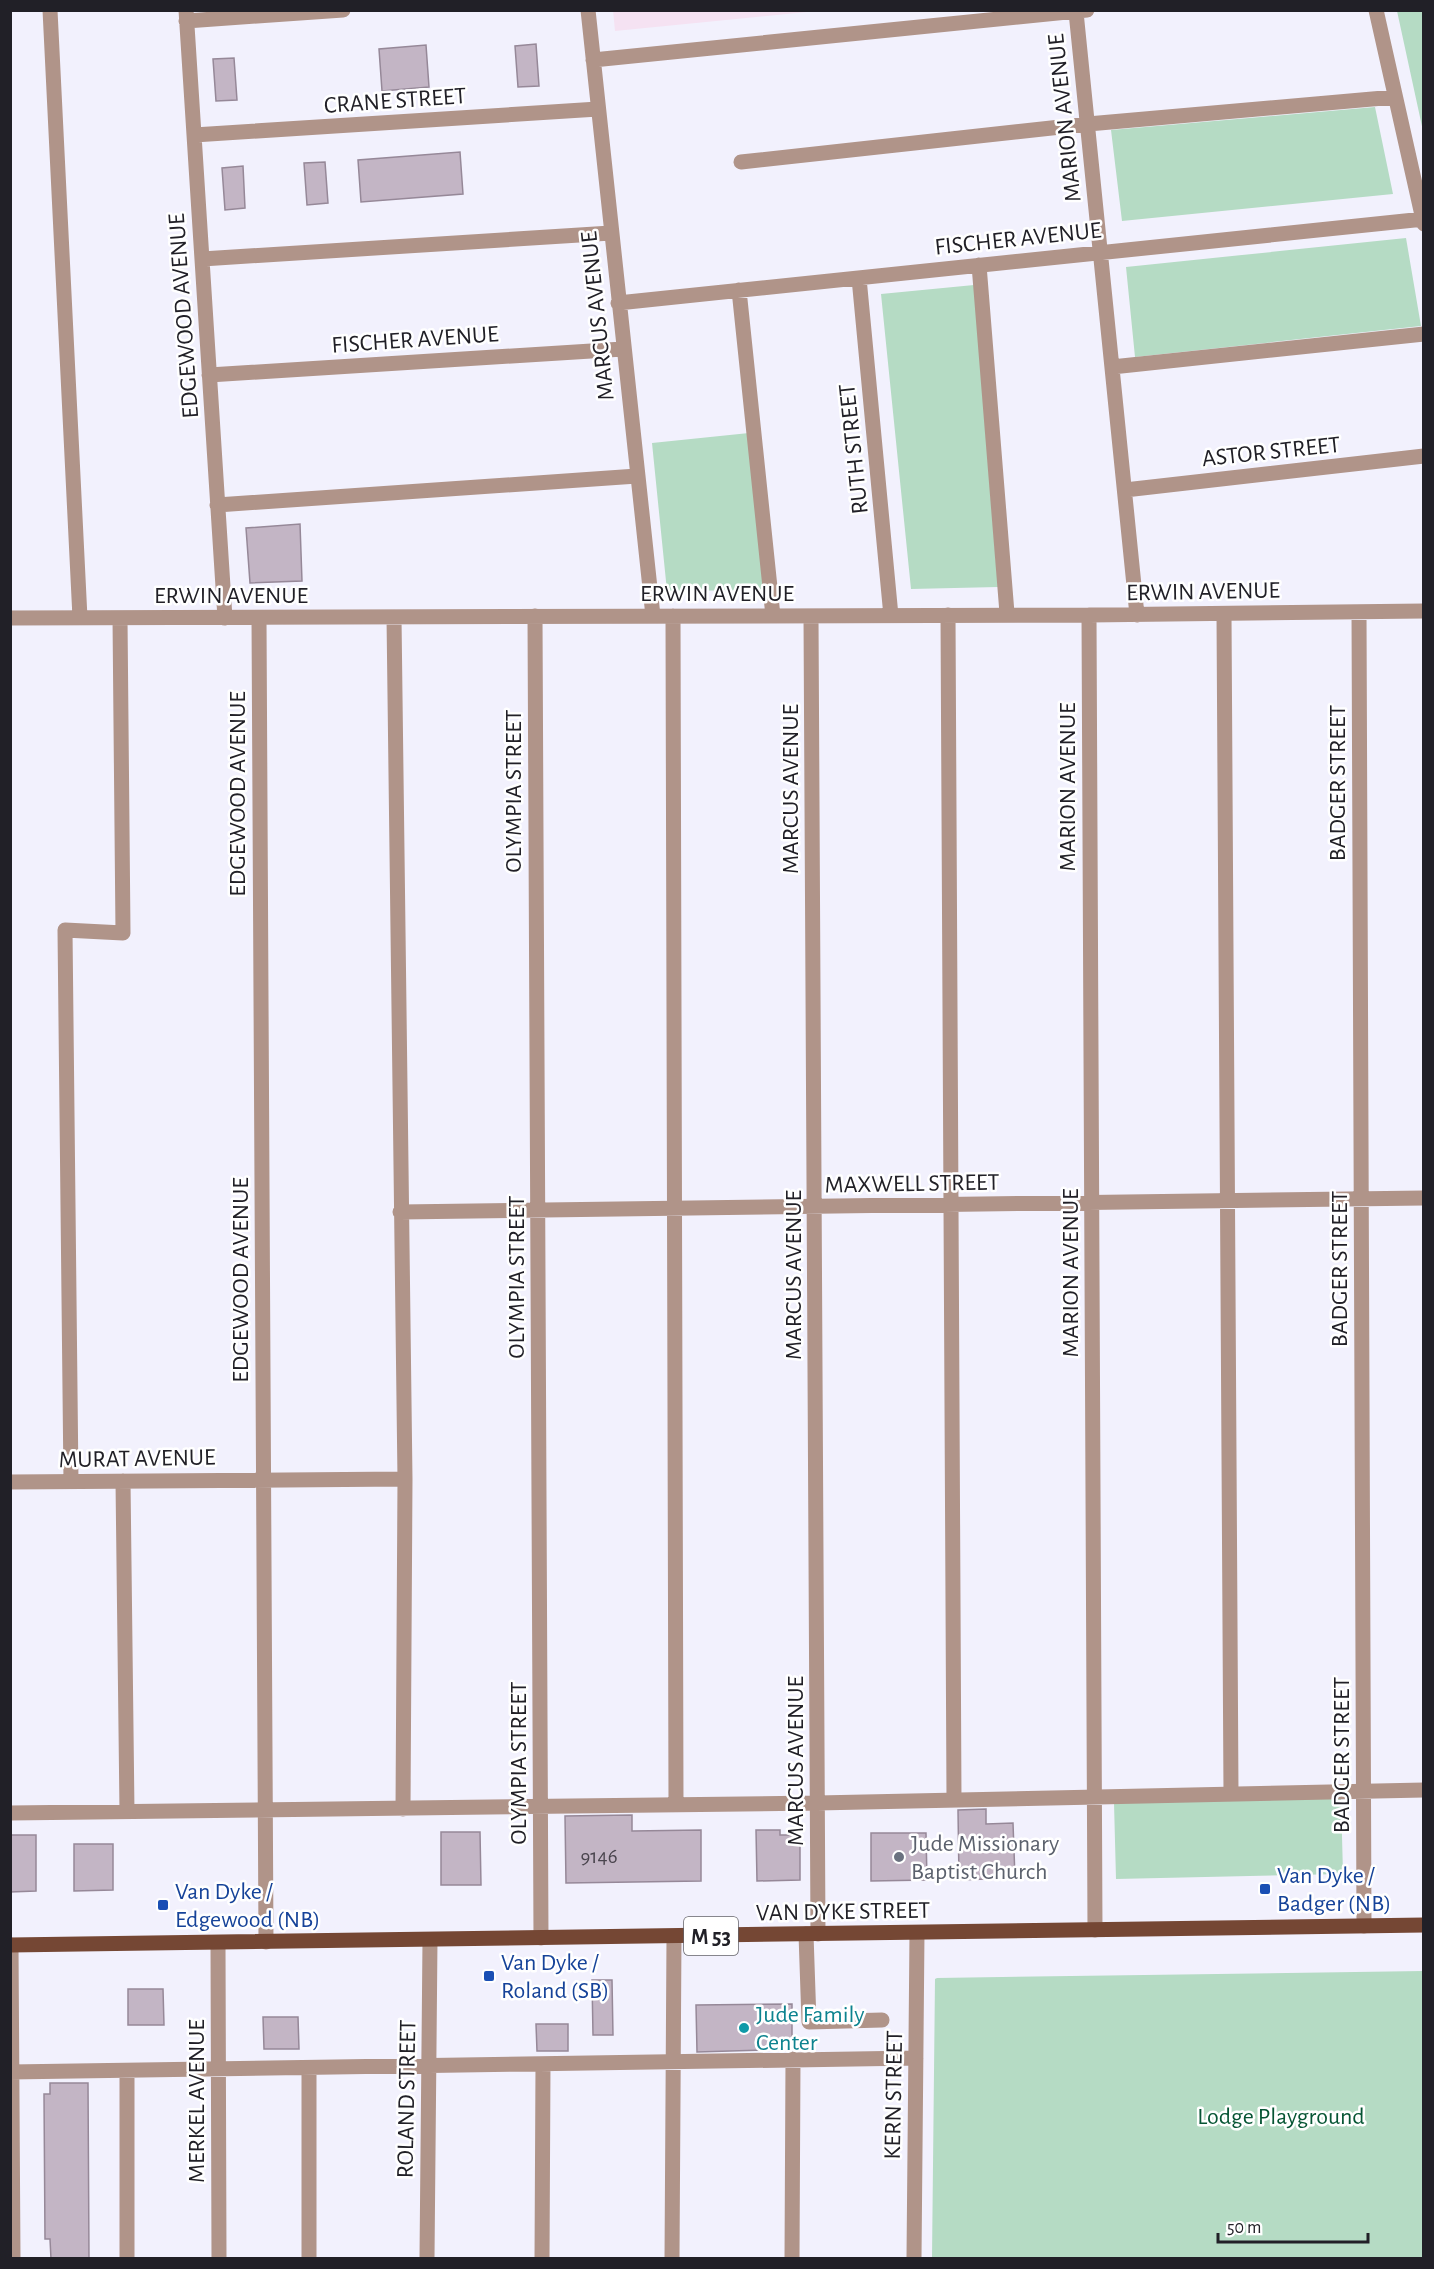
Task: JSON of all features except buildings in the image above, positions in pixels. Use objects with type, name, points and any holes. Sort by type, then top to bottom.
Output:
[{"type":"main road","name":"VAN DYKE STREET","points":[[11,1945],[218,1944],[1424,1925]]},
{"type":"street","points":[[50,10],[80,618]]},
{"type":"street","points":[[186,16],[343,10]]},
{"type":"street","name":"MARCUS AVENUE","points":[[588,10],[653,616]]},
{"type":"street","points":[[1376,10],[1423,221]]},
{"type":"street","points":[[593,60],[1082,11]]},
{"type":"street","name":"MARION AVENUE","points":[[1082,11],[1088,124],[1137,615]]},
{"type":"street","name":"EDGEWOOD AVENUE","points":[[186,16],[225,618]]},
{"type":"street","points":[[741,162],[1088,124],[1395,97]]},
{"type":"street","name":"CRANE STREET","points":[[194,135],[598,109]]},
{"type":"street","name":"FISCHER AVENUE","points":[[618,303],[1423,221]]},
{"type":"street","points":[[202,259],[611,232]]},
{"type":"street","points":[[979,265],[1007,613]]},
{"type":"street","name":"RUTH STREET","points":[[859,278],[891,616]]},
{"type":"street","points":[[739,290],[773,616]]},
{"type":"street","points":[[1112,367],[1424,334]]},
{"type":"street","name":"FISCHER AVENUE","points":[[209,375],[623,349]]},
{"type":"street","name":"ASTOR STREET","points":[[1125,490],[1424,456]]},
{"type":"street","points":[[217,505],[637,476]]},
{"type":"street","name":"ERWIN AVENUE","points":[[10,618],[891,616],[1007,613],[1137,615],[1424,611]]},
{"type":"street","name":"BADGER STREET","points":[[1359,612],[1364,1926]]},
{"type":"street","points":[[1224,614],[1231,1794]]},
{"type":"street","points":[[948,615],[954,1800]]},
{"type":"street","name":"MARION AVENUE","points":[[1089,615],[1095,1930]]},
{"type":"street","name":"OLYMPIA STREET","points":[[535,616],[541,1938]]},
{"type":"street","points":[[673,616],[676,1805]]},
{"type":"street","name":"MARCUS AVENUE","points":[[811,616],[817,1803],[809,2022],[882,2020]]},
{"type":"street","points":[[394,617],[405,1479],[403,1809]]},
{"type":"street","points":[[70,1482],[65,930],[123,933],[120,618]]},
{"type":"street","name":"EDGEWOOD AVENUE","points":[[259,618],[266,1942]]},
{"type":"street","name":"MAXWELL STREET","points":[[400,1212],[1424,1198]]},
{"type":"street","name":"MURAT AVENUE","points":[[10,1482],[405,1479]]},
{"type":"street","points":[[123,1481],[126,1812]]},
{"type":"street","points":[[10,1813],[817,1803],[1424,1790]]},
{"type":"street","name":"KERN STREET","points":[[914,2259],[917,1933]]},
{"type":"street","points":[[672,2259],[674,1937]]},
{"type":"street","name":"ROLAND STREET","points":[[427,2259],[430,1940]]},
{"type":"street","name":"MERKEL AVENUE","points":[[218,1944],[219,2259]]},
{"type":"street","points":[[11,1945],[13,2259]]},
{"type":"street","points":[[12,2072],[916,2058]]},
{"type":"street","points":[[792,2259],[793,2059]]},
{"type":"street","points":[[542,2259],[543,2064]]},
{"type":"street","points":[[309,2068],[309,2259]]},
{"type":"street","points":[[127,2071],[127,2259]]},
{"type":"shaded area","points":[[613,10],[817,10],[817,11],[615,31]]},
{"type":"green space","points":[[1397,11],[1423,11],[1423,131]]},
{"type":"green space","points":[[1375,107],[1393,194],[1122,221],[1111,130]]},
{"type":"green space","points":[[1406,238],[1421,326],[1135,357],[1126,267]]},
{"type":"green space","points":[[974,285],[998,587],[911,589],[881,294]]},
{"type":"green space","points":[[749,433],[765,590],[667,591],[652,443]]},
{"type":"green space","points":[[1341,1798],[1343,1874],[1116,1879],[1114,1803]]},
{"type":"green space","name":"Lodge Playground","points":[[1423,1971],[1423,2258],[932,2258],[935,1979]]},
{"type":"place","name":"Jude Missionary Baptist Church","points":[[899,1857]]},
{"type":"place","name":"Van Dyke / Badger (NB)","points":[[1265,1889]]},
{"type":"place","name":"Van Dyke / Edgewood (NB)","points":[[163,1905]]},
{"type":"place","name":"Van Dyke / Roland (SB)","points":[[489,1976]]},
{"type":"place","name":"Jude Family Center","points":[[744,2028]]}]
